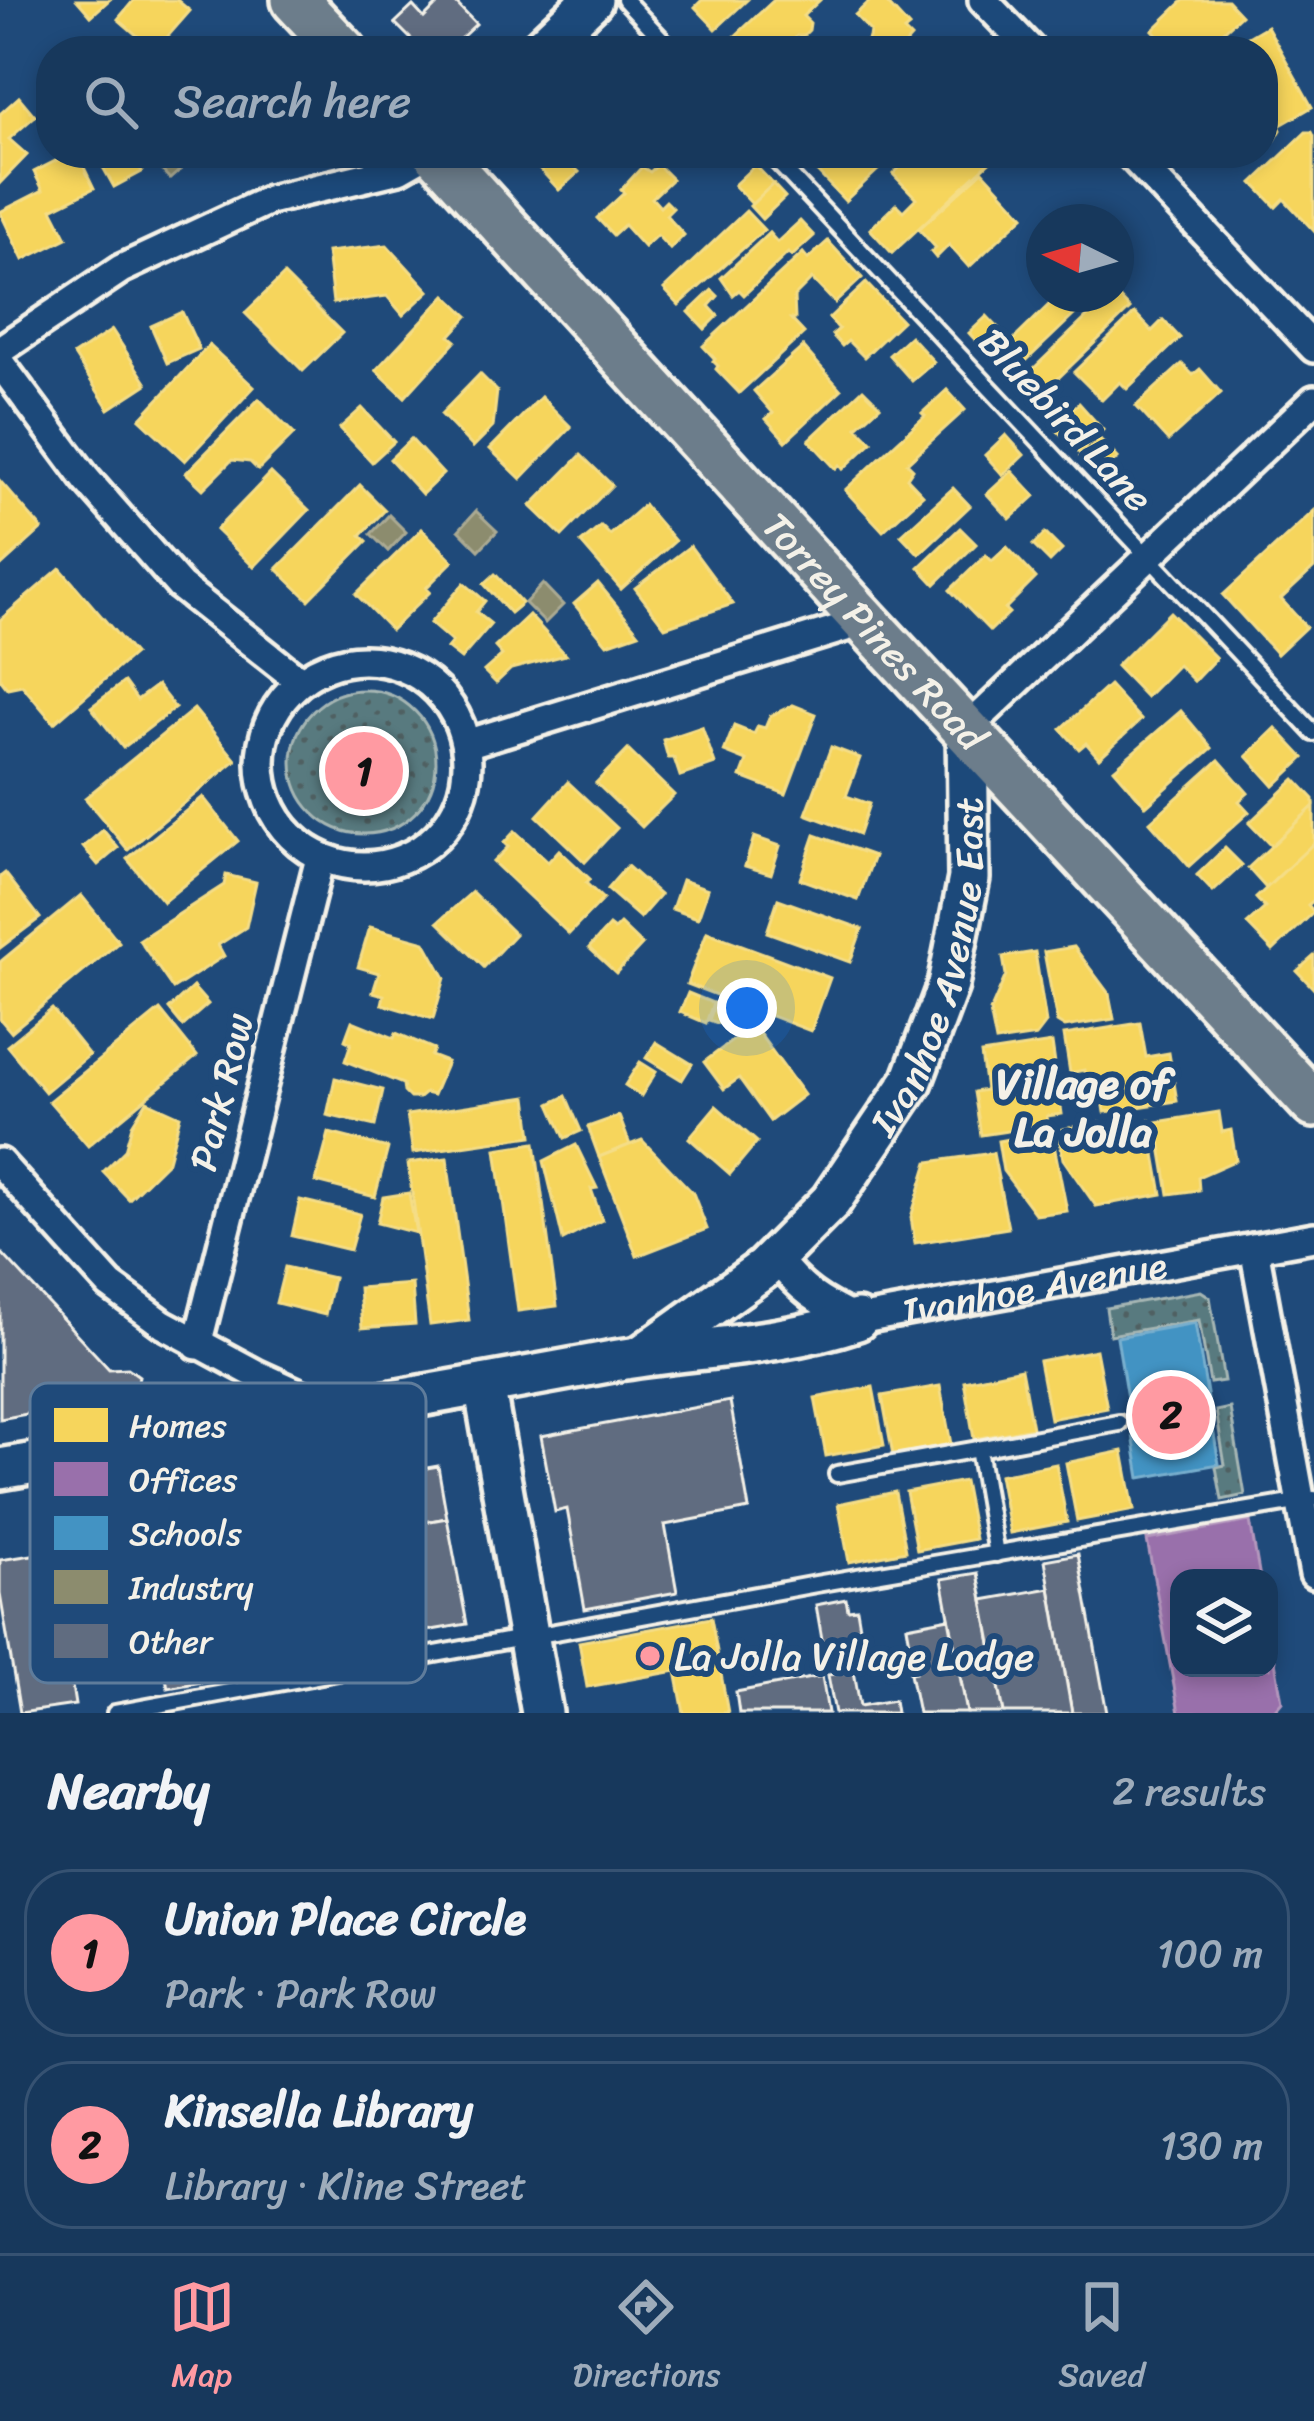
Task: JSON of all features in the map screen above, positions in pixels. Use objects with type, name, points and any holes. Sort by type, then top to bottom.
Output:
[{"type":"main road","points":[[296,0],[329,36]]},
{"type":"main road","name":"Torrey Pines Road","points":[[451,168],[1314,1104]]},
{"type":"street","points":[[554,36],[592,0]]},
{"type":"street","points":[[983,0],[1018,36]]},
{"type":"street","points":[[0,350],[121,269],[268,200],[401,168]]},
{"type":"street","points":[[1143,168],[1314,348]]},
{"type":"street","points":[[0,363],[86,479],[180,586],[300,681]]},
{"type":"street","points":[[967,728],[1314,400]]},
{"type":"street","points":[[466,745],[865,620]]},
{"type":"street","points":[[366,659],[401,666],[431,684],[454,711],[466,745],[466,777],[457,808],[435,840],[383,865],[351,867],[320,858],[290,838],[270,809],[260,775],[262,739],[276,706],[300,681],[331,664],[366,659]]},
{"type":"street","name":"Ivanhoe Avenue East","points":[[641,1357],[763,1269],[831,1201],[912,1081],[948,985],[969,878],[967,728]]},
{"type":"street","name":"Park Row","points":[[197,1345],[320,858]]},
{"type":"street","points":[[0,1163],[110,1285],[197,1345],[278,1383]]},
{"type":"street","name":"Ivanhoe Avenue","points":[[776,1257],[794,1282],[820,1303],[856,1320],[1314,1238]]},
{"type":"street","points":[[1254,1248],[1307,1500],[1314,1574]]},
{"type":"street","points":[[426,1395],[641,1357],[819,1333],[856,1320]]},
{"type":"street","points":[[484,1385],[542,1713]]},
{"type":"street","points":[[0,1469],[30,1464]]},
{"type":"lane","points":[[625,0],[659,36]]},
{"type":"lane","name":"Bluebird Lane","points":[[783,168],[1314,734]]},
{"type":"lane","points":[[837,1474],[1119,1424]]},
{"type":"lane","points":[[978,1449],[996,1554]]},
{"type":"lane","points":[[426,1657],[816,1584],[1307,1500]]},
{"type":"lane","points":[[115,1713],[283,1683]]},
{"type":"green space","points":[[364,690],[392,695],[415,711],[431,734],[436,762],[431,790],[415,813],[392,829],[364,834],[336,829],[313,813],[297,790],[292,762],[297,734],[313,711],[336,695]]},
{"type":"green space","points":[[1201,1291],[1210,1297],[1224,1381],[1210,1383],[1199,1320],[1110,1335],[1106,1308]]},
{"type":"green space","points":[[1230,1408],[1245,1495],[1222,1500],[1216,1467],[1225,1465],[1216,1411]]},
{"type":"building: Homes","points":[[77,0],[109,0],[91,16]]},
{"type":"building: Homes","points":[[134,0],[177,0],[190,11],[168,36],[138,36],[118,19]]},
{"type":"building: Homes","points":[[702,0],[747,0],[716,29],[695,7]]},
{"type":"building: Homes","points":[[774,0],[820,0],[803,16],[810,23],[803,36],[735,36]]},
{"type":"building: Homes","points":[[871,0],[884,0],[909,27],[904,31],[909,36],[869,36],[855,15]]},
{"type":"building: Homes","points":[[1184,0],[1227,0],[1241,15],[1218,36],[1159,36],[1153,30]]},
{"type":"building: Homes","points":[[1267,26],[1273,36],[1250,36]]},
{"type":"building: Homes","points":[[1278,46],[1312,107],[1279,126],[1278,135]]},
{"type":"building: Homes","points":[[19,97],[35,116],[9,139],[27,155],[0,183],[0,114]]},
{"type":"building: Homes","points":[[1306,132],[1312,132],[1314,231],[1284,199],[1276,207],[1253,183],[1269,168],[1278,168],[1278,159]]},
{"type":"building: Homes","points":[[84,168],[94,188],[52,209],[67,238],[23,260],[0,212],[43,190],[34,172]]},
{"type":"building: Homes","points":[[103,168],[140,168],[142,172],[114,187]]},
{"type":"building: Homes","points":[[539,168],[579,172],[559,190]]},
{"type":"building: Homes","points":[[641,168],[650,172],[661,168],[672,179],[652,198],[660,207],[666,201],[673,208],[666,215],[684,235],[670,249],[657,235],[644,247],[624,225],[613,235],[597,218],[624,193],[621,190]]},
{"type":"building: Homes","points":[[752,168],[758,168],[773,184],[752,204],[734,185]]},
{"type":"building: Homes","points":[[814,168],[880,168],[845,201]]},
{"type":"building: Homes","points":[[899,168],[983,168],[892,253],[870,229],[896,204],[903,211],[916,198],[893,174]]},
{"type":"building: Homes","points":[[983,171],[1024,216],[969,267],[949,245],[936,258],[931,252],[936,248],[919,229]]},
{"type":"building: Homes","points":[[773,184],[785,197],[762,219],[750,206]]},
{"type":"building: Homes","points":[[746,211],[764,230],[679,305],[664,289]]},
{"type":"building: Homes","points":[[800,221],[814,236],[792,256],[788,253],[744,295],[739,290],[733,295],[721,278],[769,233],[777,242]]},
{"type":"building: Homes","points":[[828,241],[862,278],[835,303],[812,279],[794,297],[795,319],[791,319],[804,333],[739,393],[716,369],[715,359],[703,346],[803,253],[808,259]]},
{"type":"building: Homes","points":[[387,245],[429,291],[403,315],[387,296],[333,303],[327,252]]},
{"type":"building: Homes","points":[[284,275],[342,333],[303,371],[245,313]]},
{"type":"building: Homes","points":[[866,283],[902,321],[864,357],[848,341],[842,346],[832,335],[839,329],[829,318]]},
{"type":"building: Homes","points":[[712,290],[718,296],[709,306],[718,316],[705,329],[689,312]]},
{"type":"building: Homes","points":[[446,295],[468,316],[450,336],[456,341],[405,397],[376,370]]},
{"type":"building: Homes","points":[[182,312],[199,349],[167,363],[151,326]]},
{"type":"building: Homes","points":[[1042,312],[1077,312],[1025,362],[1008,345]]},
{"type":"building: Homes","points":[[1092,312],[1127,312],[1049,387],[1032,370]]},
{"type":"building: Homes","points":[[1135,313],[1152,331],[1163,320],[1180,338],[1127,389],[1120,382],[1102,400],[1074,372]]},
{"type":"building: Homes","points":[[987,316],[1005,335],[986,352],[969,333]]},
{"type":"building: Homes","points":[[112,330],[147,384],[109,409],[74,355]]},
{"type":"building: Homes","points":[[910,336],[934,362],[912,381],[889,355]]},
{"type":"building: Homes","points":[[209,345],[254,387],[185,461],[140,419]]},
{"type":"building: Homes","points":[[803,347],[841,390],[786,441],[766,419],[773,413],[754,391]]},
{"type":"building: Homes","points":[[1182,364],[1193,375],[1200,369],[1221,393],[1168,441],[1136,406]]},
{"type":"building: Homes","points":[[480,374],[497,391],[493,427],[473,447],[441,414]]},
{"type":"building: Homes","points":[[863,389],[880,406],[857,427],[872,442],[843,469],[840,465],[836,469],[809,440]]},
{"type":"building: Homes","points":[[947,390],[965,410],[907,463],[913,469],[907,478],[923,495],[883,531],[845,490]]},
{"type":"building: Homes","points":[[541,397],[571,427],[521,479],[490,449]]},
{"type":"building: Homes","points":[[259,399],[294,434],[258,470],[250,462],[232,460],[203,489],[186,473]]},
{"type":"building: Homes","points":[[1079,403],[1103,430],[1079,453],[1053,426]]},
{"type":"building: Homes","points":[[362,408],[394,442],[372,462],[340,428]]},
{"type":"building: Homes","points":[[1006,435],[1024,455],[1003,475],[985,455]]},
{"type":"building: Homes","points":[[411,439],[443,474],[422,494],[390,459]]},
{"type":"building: Homes","points":[[1100,439],[1118,458],[1097,477],[1080,457]]},
{"type":"building: Homes","points":[[581,455],[612,485],[562,536],[531,506]]},
{"type":"building: Homes","points":[[1012,471],[1035,496],[1010,519],[987,494]]},
{"type":"building: Homes","points":[[271,473],[309,510],[254,567],[216,530]]},
{"type":"building: Homes","points":[[0,481],[42,529],[0,567]]},
{"type":"building: Homes","points":[[360,485],[385,510],[361,535],[367,541],[309,600],[277,569]]},
{"type":"building: Homes","points":[[953,488],[970,506],[919,554],[901,535]]},
{"type":"building: Homes","points":[[644,505],[675,541],[621,589],[581,543],[601,526],[610,535]]},
{"type":"building: Homes","points":[[1314,511],[1314,568],[1281,599],[1306,627],[1277,654],[1223,595]]},
{"type":"building: Homes","points":[[960,528],[976,544],[935,584],[919,567]]},
{"type":"building: Homes","points":[[422,529],[453,561],[426,588],[430,592],[391,630],[356,594]]},
{"type":"building: Homes","points":[[1045,533],[1062,550],[1050,562],[1033,545]]},
{"type":"building: Homes","points":[[690,546],[733,604],[665,627],[635,588]]},
{"type":"building: Homes","points":[[1007,547],[1036,578],[990,631],[950,590],[986,555],[992,561]]},
{"type":"building: Homes","points":[[60,568],[134,654],[54,723],[22,685],[7,688],[0,679],[0,620]]},
{"type":"building: Homes","points":[[495,574],[522,603],[510,613],[484,584]]},
{"type":"building: Homes","points":[[464,583],[485,601],[476,612],[491,624],[461,659],[447,648],[452,642],[430,623]]},
{"type":"building: Homes","points":[[598,583],[639,633],[607,644],[574,604]]},
{"type":"building: Homes","points":[[1170,612],[1216,658],[1194,681],[1178,665],[1146,697],[1116,666]]},
{"type":"building: Homes","points":[[529,615],[566,655],[511,669],[496,683],[484,671],[502,655],[495,647]]},
{"type":"building: Homes","points":[[124,682],[137,700],[157,685],[175,708],[123,748],[91,707]]},
{"type":"building: Homes","points":[[1109,685],[1141,720],[1099,758],[1086,743],[1079,749],[1061,729]]},
{"type":"building: Homes","points":[[793,705],[816,714],[786,794],[741,777],[747,761],[724,752],[734,726],[754,734],[758,726],[765,728],[770,716]]},
{"type":"building: Homes","points":[[194,709],[236,760],[128,850],[85,798]]},
{"type":"building: Homes","points":[[1181,711],[1212,748],[1146,806],[1114,769]]},
{"type":"building: Homes","points":[[702,727],[715,764],[680,776],[663,740]]},
{"type":"building: Homes","points":[[1276,728],[1304,758],[1274,786],[1247,756]]},
{"type":"building: Homes","points":[[831,747],[860,758],[846,796],[869,804],[859,834],[806,814]]},
{"type":"building: Homes","points":[[628,750],[674,795],[642,827],[596,783]]},
{"type":"building: Homes","points":[[1219,760],[1248,793],[1239,801],[1249,812],[1189,866],[1150,822]]},
{"type":"building: Homes","points":[[1295,779],[1314,799],[1314,806],[1271,846],[1249,823]]},
{"type":"building: Homes","points":[[568,782],[617,828],[585,862],[537,816]]},
{"type":"building: Homes","points":[[203,797],[238,841],[163,902],[127,859]]},
{"type":"building: Homes","points":[[1314,806],[1314,843],[1266,888],[1248,868]]},
{"type":"building: Homes","points":[[103,830],[118,848],[98,865],[83,847]]},
{"type":"building: Homes","points":[[515,831],[548,862],[559,850],[590,879],[586,883],[603,899],[569,934],[493,862]]},
{"type":"building: Homes","points":[[815,835],[874,856],[858,900],[800,879]]},
{"type":"building: Homes","points":[[754,837],[780,846],[771,874],[745,866]]},
{"type":"building: Homes","points":[[1314,843],[1314,900],[1308,905],[1314,912],[1273,951],[1247,924],[1265,908],[1256,898]]},
{"type":"building: Homes","points":[[1225,848],[1242,865],[1213,892],[1197,875]]},
{"type":"building: Homes","points":[[627,866],[660,895],[640,918],[607,889]]},
{"type":"building: Homes","points":[[5,873],[40,918],[0,948],[0,877]]},
{"type":"building: Homes","points":[[226,875],[256,882],[246,927],[218,945],[224,956],[173,989],[139,940],[224,885]]},
{"type":"building: Homes","points":[[682,880],[708,889],[698,918],[672,909]]},
{"type":"building: Homes","points":[[472,892],[515,934],[484,967],[438,922]]},
{"type":"building: Homes","points":[[81,895],[119,942],[11,1032],[0,1019],[0,962]]},
{"type":"building: Homes","points":[[778,899],[862,929],[850,962],[767,932]]},
{"type":"building: Homes","points":[[620,924],[642,945],[616,973],[589,948],[609,926],[614,930]]},
{"type":"building: Homes","points":[[370,927],[425,942],[445,978],[433,1019],[382,1004],[384,995],[373,992],[379,973],[358,967]]},
{"type":"building: Homes","points":[[707,932],[830,978],[811,1031],[687,984]]},
{"type":"building: Homes","points":[[1074,947],[1109,994],[1114,1019],[1065,1027],[1057,1022],[1044,952]]},
{"type":"building: Homes","points":[[1035,952],[1046,1023],[1036,1036],[996,1042],[990,1012],[1006,975],[1003,957]]},
{"type":"building: Homes","points":[[1314,956],[1314,989],[1297,971]]},
{"type":"building: Homes","points":[[193,987],[208,1004],[183,1026],[169,1009]]},
{"type":"building: Homes","points":[[688,993],[713,1003],[706,1023],[680,1012]]},
{"type":"building: Homes","points":[[715,1003],[741,1012],[735,1029],[709,1020]]},
{"type":"building: Homes","points":[[52,1009],[89,1055],[45,1092],[7,1046]]},
{"type":"building: Homes","points":[[160,1010],[197,1056],[88,1146],[49,1101]]},
{"type":"building: Homes","points":[[352,1021],[434,1049],[431,1056],[447,1062],[433,1095],[410,1098],[403,1084],[345,1061],[351,1043],[345,1040]]},
{"type":"building: Homes","points":[[1140,1023],[1146,1057],[1169,1053],[1177,1101],[1105,1112],[1103,1100],[1090,1102],[1084,1070],[1070,1073],[1064,1035]]},
{"type":"building: Homes","points":[[753,1025],[804,1095],[770,1121],[739,1078],[724,1089],[704,1062]]},
{"type":"building: Homes","points":[[656,1042],[692,1064],[682,1080],[646,1058]]},
{"type":"building: Homes","points":[[1052,1043],[1062,1114],[1047,1116],[1048,1125],[981,1135],[974,1092],[986,1090],[981,1054]]},
{"type":"building: Homes","points":[[640,1062],[656,1072],[641,1096],[625,1085]]},
{"type":"building: Homes","points":[[335,1078],[383,1090],[375,1126],[327,1115]]},
{"type":"building: Homes","points":[[566,1096],[581,1131],[565,1138],[550,1104]]},
{"type":"building: Homes","points":[[527,1097],[532,1136],[413,1153],[407,1115]]},
{"type":"building: Homes","points":[[147,1101],[180,1116],[168,1161],[129,1199],[103,1172],[125,1150],[132,1125]]},
{"type":"building: Homes","points":[[716,1106],[757,1142],[730,1174],[689,1138]]},
{"type":"building: Homes","points":[[1219,1112],[1222,1132],[1231,1130],[1236,1160],[1198,1177],[1199,1190],[1169,1194],[1157,1122]]},
{"type":"building: Homes","points":[[619,1116],[630,1145],[599,1157],[588,1127]]},
{"type":"building: Homes","points":[[1149,1120],[1162,1194],[1096,1206],[1063,1159],[1058,1130]]},
{"type":"building: Homes","points":[[329,1133],[388,1148],[375,1197],[316,1182]]},
{"type":"building: Homes","points":[[1041,1133],[1053,1140],[1067,1211],[1036,1215],[1003,1171],[998,1141]]},
{"type":"building: Homes","points":[[642,1140],[693,1193],[707,1229],[637,1256],[599,1157]]},
{"type":"building: Homes","points":[[535,1143],[557,1306],[518,1311],[496,1149]]},
{"type":"building: Homes","points":[[576,1145],[597,1188],[591,1189],[602,1220],[563,1240],[544,1161]]},
{"type":"building: Homes","points":[[993,1153],[1008,1228],[915,1243],[911,1217],[928,1162]]},
{"type":"building: Homes","points":[[447,1158],[469,1320],[430,1325],[408,1163]]},
{"type":"building: Homes","points":[[409,1193],[416,1233],[377,1223],[383,1197]]},
{"type":"building: Homes","points":[[300,1200],[360,1214],[350,1250],[292,1236]]},
{"type":"building: Homes","points":[[285,1267],[333,1278],[325,1315],[276,1303]]},
{"type":"building: Homes","points":[[412,1284],[415,1324],[362,1328],[359,1288]]},
{"type":"building: Homes","points":[[1096,1350],[1107,1408],[1050,1419],[1039,1361]]},
{"type":"building: Homes","points":[[1021,1369],[1032,1428],[974,1439],[964,1381]]},
{"type":"building: Homes","points":[[940,1386],[951,1444],[893,1455],[882,1396]]},
{"type":"building: Homes","points":[[873,1387],[884,1445],[826,1456],[815,1398]]},
{"type":"building: Homes","points":[[1123,1451],[1134,1510],[1077,1521],[1066,1463]]},
{"type":"building: Homes","points":[[1056,1464],[1067,1522],[1010,1533],[999,1475]]},
{"type":"building: Homes","points":[[964,1481],[975,1539],[917,1550],[906,1492]]},
{"type":"building: Homes","points":[[895,1492],[906,1551],[849,1562],[838,1504]]},
{"type":"building: Homes","name":"La Jolla Village Lodge","points":[[711,1618],[728,1713],[684,1713],[676,1671],[587,1687],[579,1642]]},
{"type":"building: Offices","points":[[1250,1521],[1258,1569],[1170,1569],[1170,1664],[1147,1540]]},
{"type":"building: Offices","points":[[1172,1677],[1278,1677],[1282,1701],[1272,1713],[1179,1713]]},
{"type":"building: Schools","points":[[1195,1323],[1219,1464],[1140,1478],[1117,1337]]},
{"type":"building: Industry","points":[[160,168],[182,168],[170,179]]},
{"type":"building: Industry","points":[[476,511],[497,531],[479,550],[459,530]]},
{"type":"building: Industry","points":[[389,515],[406,532],[388,551],[371,534]]},
{"type":"building: Industry","points":[[543,584],[563,605],[545,623],[525,603]]},
{"type":"building: Other","points":[[442,0],[453,0],[476,24],[463,36],[408,36],[395,23],[413,6],[424,18]]},
{"type":"building: Other","points":[[0,1251],[109,1369],[128,1368],[139,1376],[137,1383],[30,1383],[30,1413],[0,1419]]},
{"type":"building: Other","points":[[730,1401],[749,1509],[665,1525],[677,1592],[585,1609],[567,1509],[555,1512],[541,1436]]},
{"type":"building: Other","points":[[438,1466],[447,1518],[426,1522],[426,1468]]},
{"type":"building: Other","points":[[447,1518],[467,1624],[426,1631],[426,1522]]},
{"type":"building: Other","points":[[1078,1554],[1107,1713],[1072,1713],[1045,1560]]},
{"type":"building: Other","points":[[30,1555],[30,1683],[72,1683],[75,1705],[20,1713],[0,1594],[0,1560]]},
{"type":"building: Other","points":[[978,1573],[1004,1713],[967,1713],[942,1579]]},
{"type":"building: Other","points":[[1050,1588],[1072,1713],[1004,1713],[983,1600]]},
{"type":"building: Other","points":[[846,1599],[848,1610],[857,1609],[860,1627],[852,1629],[854,1639],[823,1645],[816,1605]]},
{"type":"building: Other","points":[[949,1618],[967,1713],[918,1713],[907,1626]]},
{"type":"building: Other","points":[[854,1671],[860,1706],[894,1700],[896,1713],[835,1713],[828,1675]]},
{"type":"building: Other","points":[[822,1676],[828,1713],[739,1713],[736,1692]]},
{"type":"place","name":"Union Place Circle","points":[[364,771]]},
{"type":"place","name":"Kinsella Library","points":[[1171,1415]]},
{"type":"place","name":"La Jolla Village Lodge","points":[[650,1656]]},
{"type":"district","name":"Village of La Jolla","points":[[1083,1108]]}]
